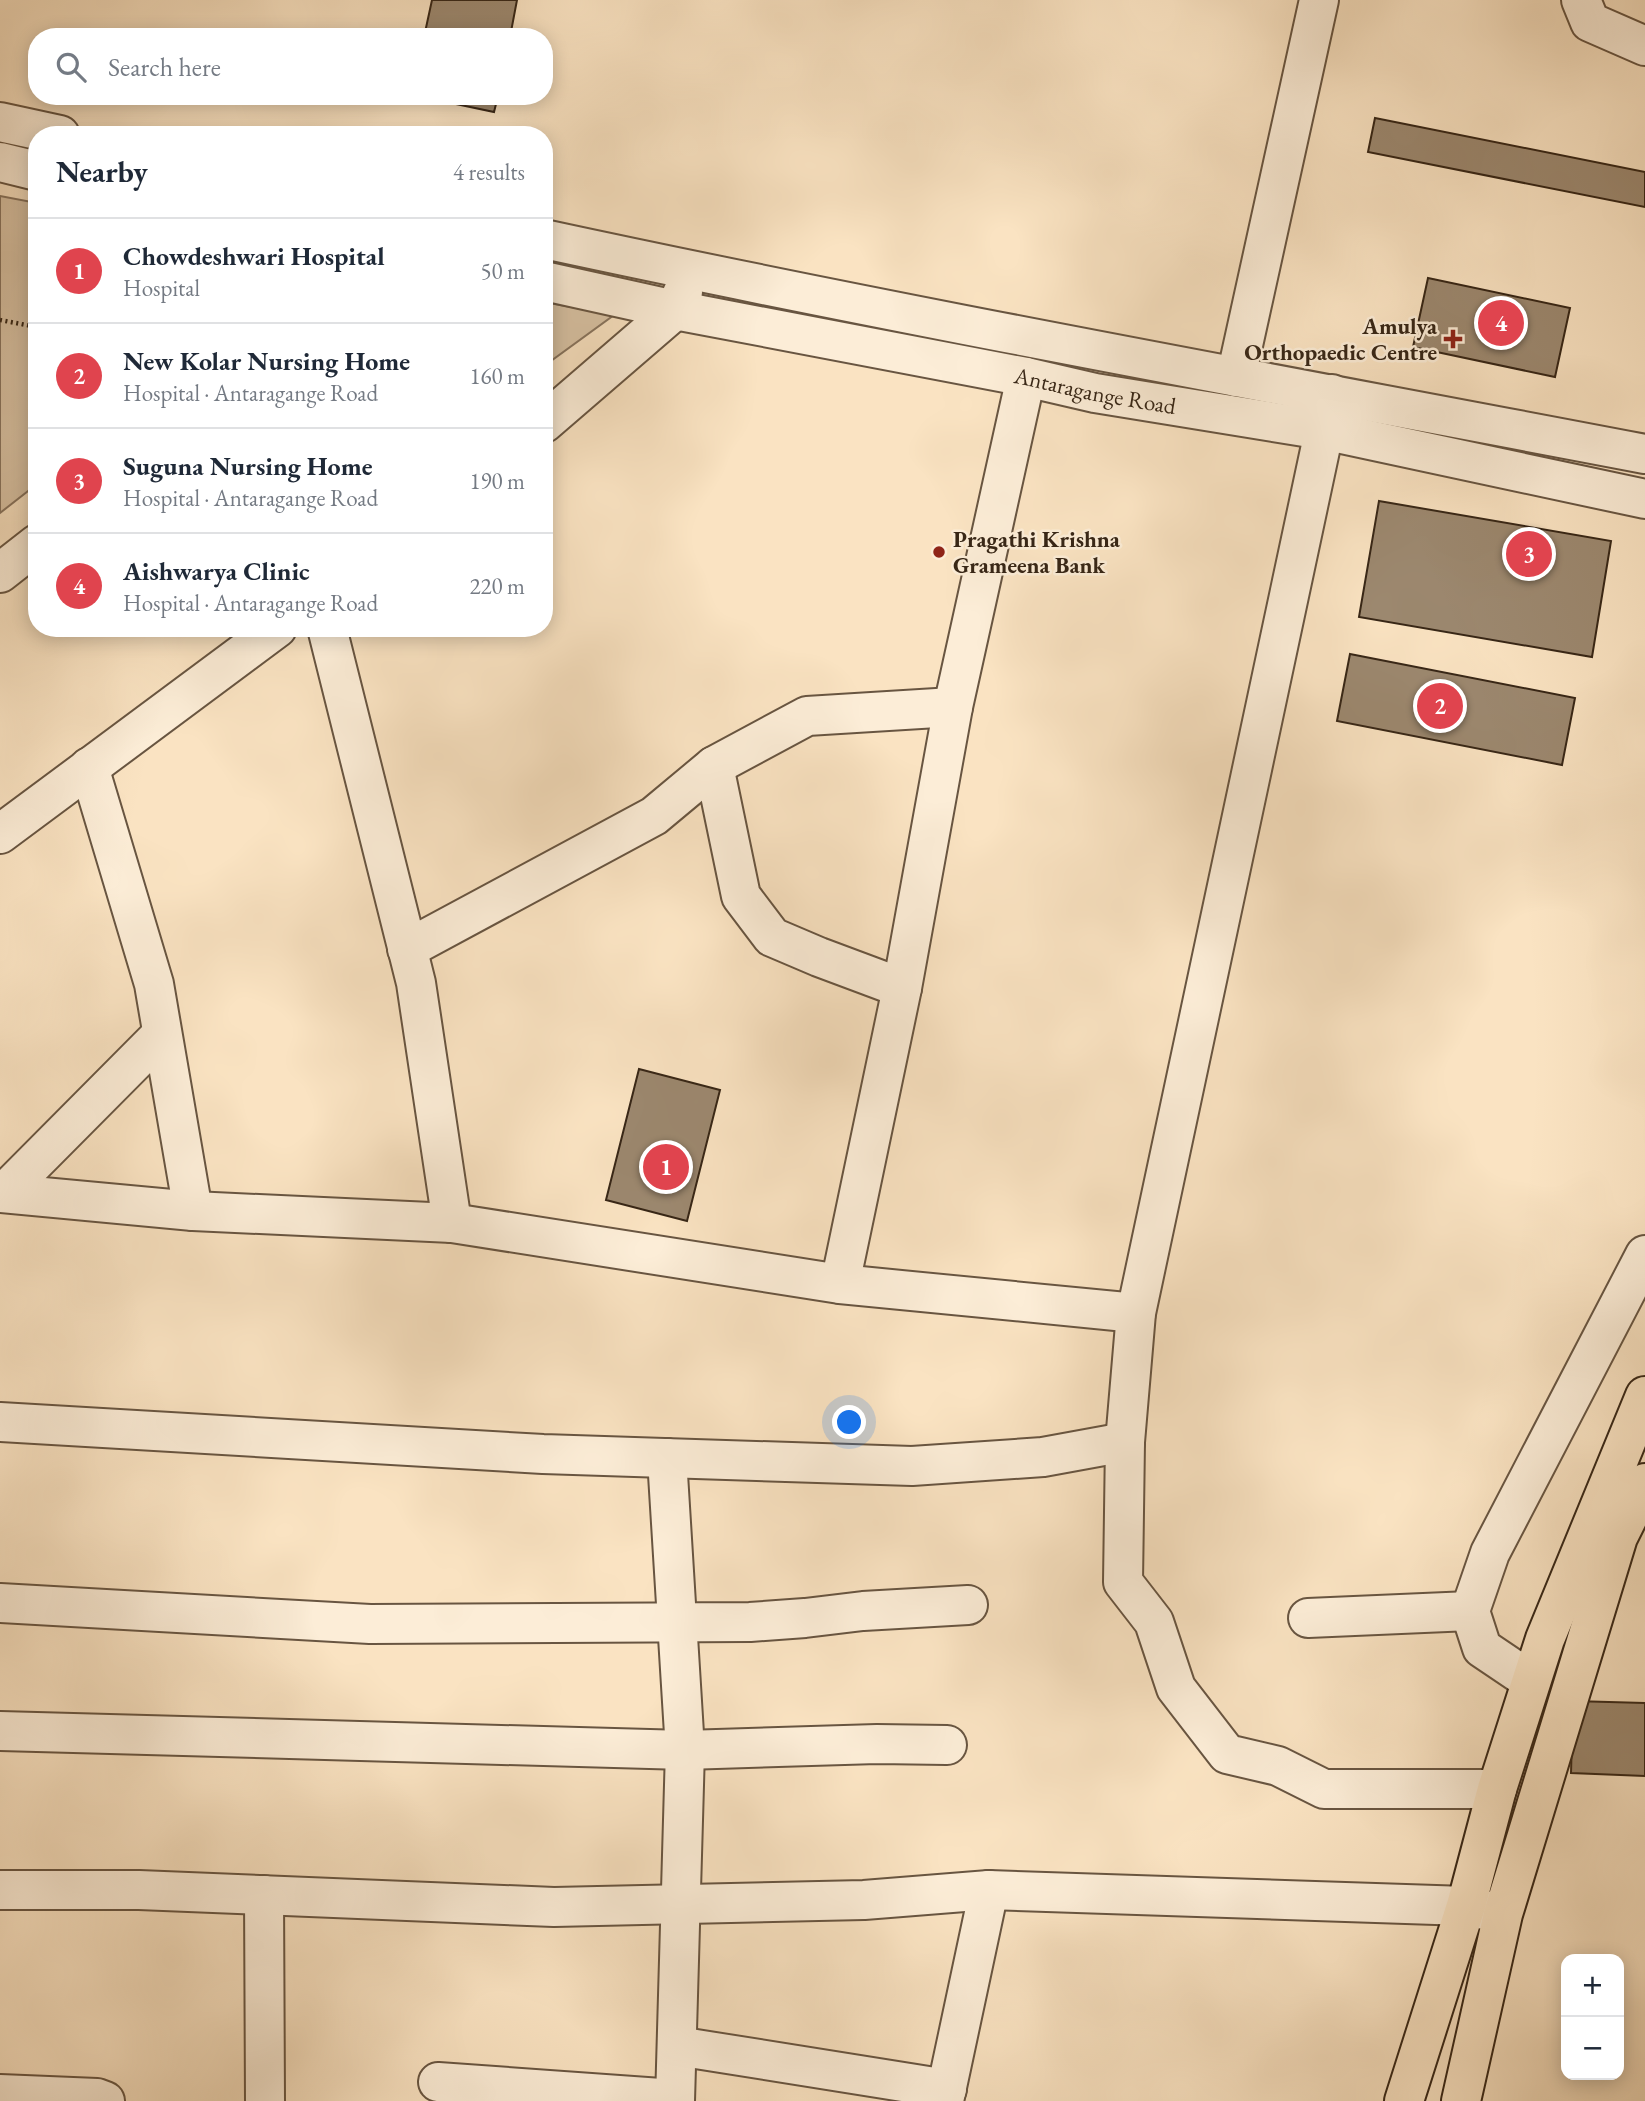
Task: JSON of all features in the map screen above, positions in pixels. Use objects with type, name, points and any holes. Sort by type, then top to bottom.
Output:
[{"type":"main road","points":[[1461,2101],[1497,1788],[1545,1639],[1645,1396]]},
{"type":"main road","points":[[1404,2101],[1485,1910],[1618,1537],[1645,1483]]},
{"type":"street","points":[[1236,377],[1318,0]]},
{"type":"street","points":[[1581,0],[1590,22],[1645,46]]},
{"type":"street","points":[[0,122],[28,128]]},
{"type":"street","points":[[0,163],[28,168]]},
{"type":"street","name":"Antaragange Road","points":[[553,241],[693,271],[1236,377],[1327,412],[1645,499]]},
{"type":"street","points":[[553,415],[675,310],[693,271]]},
{"type":"street","name":"Antaragange Road","points":[[553,283],[675,310],[1109,395],[1327,412],[1645,454]]},
{"type":"street","points":[[840,1284],[902,988],[953,707],[1026,377]]},
{"type":"street","points":[[1327,412],[1136,1313],[1125,1442],[1123,1582],[1154,1622],[1176,1688],[1227,1754],[1278,1766],[1324,1789],[1497,1788]]},
{"type":"street","points":[[0,573],[28,551]]},
{"type":"street","points":[[0,834],[265,637]]},
{"type":"street","points":[[329,637],[416,983],[452,1223]]},
{"type":"street","points":[[407,949],[654,816],[715,766],[807,716],[953,707]]},
{"type":"street","points":[[715,766],[741,896],[772,937],[902,988]]},
{"type":"street","points":[[89,768],[154,984],[193,1211]]},
{"type":"street","points":[[2,1193],[162,1034]]},
{"type":"street","points":[[2,1193],[193,1211],[452,1223],[840,1284],[1136,1313]]},
{"type":"street","points":[[1531,1681],[1482,1648],[1470,1611],[1490,1553],[1645,1255]]},
{"type":"street","points":[[0,1422],[543,1454],[912,1466],[1043,1457],[1125,1442]]},
{"type":"street","points":[[438,2082],[675,2100],[685,1750],[667,1458]]},
{"type":"street","points":[[0,1603],[370,1624],[750,1622],[863,1611],[968,1605]]},
{"type":"street","points":[[1308,1618],[1470,1611]]},
{"type":"street","points":[[0,1731],[685,1750],[877,1744],[947,1745]]},
{"type":"street","points":[[0,1890],[139,1890],[554,1907],[864,1900],[989,1890],[1485,1910]]},
{"type":"street","points":[[677,2046],[945,2095],[989,1890]]},
{"type":"street","points":[[264,1895],[265,2101]]},
{"type":"street","points":[[0,2094],[97,2098],[105,2101]]},
{"type":"path","points":[[0,320],[28,325]]},
{"type":"shaded area","points":[[0,196],[28,201],[28,491],[0,513]]},
{"type":"shaded area","points":[[553,304],[614,315],[553,359]]},
{"type":"building","points":[[432,0],[517,0],[512,28],[426,28]]},
{"type":"building","points":[[461,105],[496,105],[494,112]]},
{"type":"building","points":[[1375,118],[1645,172],[1645,207],[1368,152]]},
{"type":"building","points":[[1428,278],[1570,308],[1555,377],[1413,347]]},
{"type":"building","points":[[1379,501],[1611,541],[1592,657],[1359,617]]},
{"type":"building","points":[[1350,654],[1575,698],[1562,765],[1337,721]]},
{"type":"building","points":[[639,1069],[720,1090],[687,1221],[606,1200]]},
{"type":"building","points":[[1573,1701],[1645,1703],[1645,1776],[1571,1773]]},
{"type":"place","name":"Aishwarya Clinic","points":[[1501,323]]},
{"type":"place","name":"Amulya Orthopaedic Centre","points":[[1453,339]]},
{"type":"place","name":"Pragathi Krishna Grameena Bank","points":[[939,552]]},
{"type":"place","name":"Suguna Nursing Home","points":[[1529,554]]},
{"type":"place","name":"New Kolar Nursing Home","points":[[1440,706]]},
{"type":"place","name":"Chowdeshwari Hospital","points":[[666,1167]]}]
